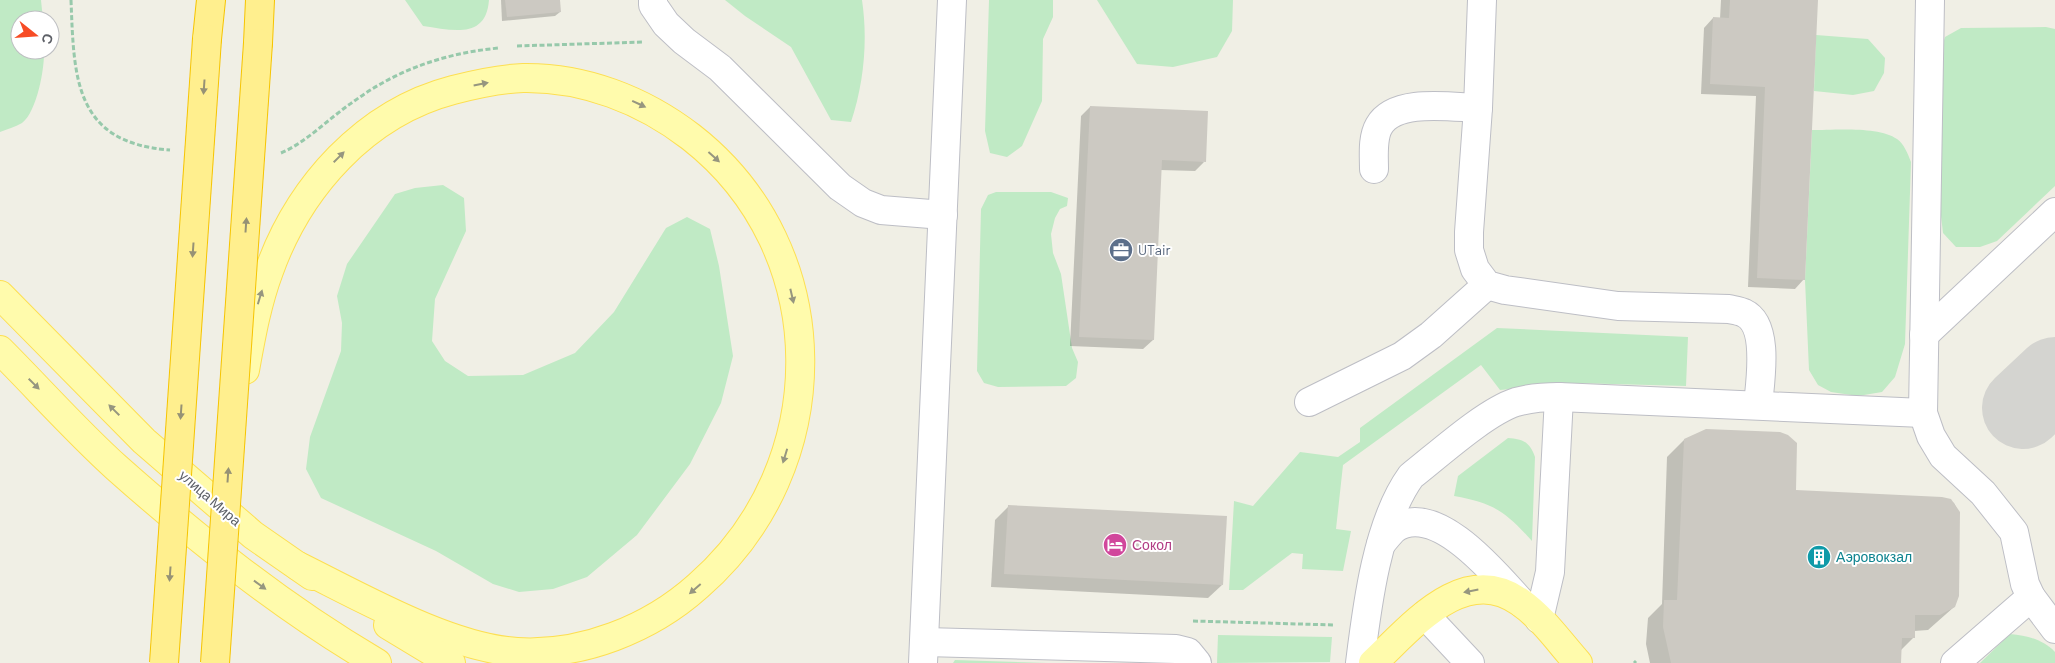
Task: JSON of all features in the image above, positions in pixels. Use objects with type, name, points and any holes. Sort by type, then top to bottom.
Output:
[{"type":"highway","points":[[164,663],[210,0]]},
{"type":"highway","points":[[215,663],[260,0]]},
{"type":"main road","points":[[230,448],[256,313],[269,270],[287,227],[313,186],[340,156],[370,129],[409,106],[444,92],[482,83],[522,78],[555,80],[590,86],[622,96],[676,126],[727,168],[754,203],[775,242],[789,281],[798,321],[801,359],[799,396],[791,437],[782,466],[770,493],[752,525],[709,577],[662,615],[603,640],[575,648],[544,652],[516,652],[466,642],[399,616],[298,566]]},
{"type":"main road","name":"улица Мира","points":[[0,295],[144,441],[253,534],[352,604],[451,663]]},
{"type":"main road","points":[[0,350],[116,467],[229,563],[330,636],[377,663]]},
{"type":"main road","points":[[1373,663],[1425,615],[1452,597],[1482,589],[1502,592],[1530,611],[1578,663]]},
{"type":"street","points":[[653,0],[653,5],[666,24],[684,41],[720,68],[840,188],[881,210],[943,214]]},
{"type":"street","points":[[952,0],[924,653],[1176,649],[1188,652],[1197,663]]},
{"type":"street","points":[[1482,0],[1478,108],[1469,250],[1474,269],[1486,284],[1505,290],[1585,303],[1618,306],[1729,309],[1745,313],[1758,327],[1762,348],[1758,405]]},
{"type":"street","points":[[1930,0],[1923,413],[1930,436],[1943,456],[1983,493],[2014,532],[2025,584],[2031,597],[2055,629]]},
{"type":"street","points":[[1374,169],[1374,142],[1378,127],[1387,116],[1396,110],[1410,107],[1478,108]]},
{"type":"street","points":[[1924,336],[2055,212]]},
{"type":"street","points":[[1309,402],[1402,356],[1431,335],[1486,284]]},
{"type":"street","points":[[1360,663],[1365,625],[1382,544],[1394,504],[1411,476],[1497,410],[1523,400],[1558,397],[1923,413]]},
{"type":"street","points":[[1382,544],[1395,529],[1408,524],[1439,529],[1473,551],[1530,611],[1550,572],[1558,397]]},
{"type":"street","points":[[1955,663],[2031,597]]},
{"type":"street","points":[[1425,615],[1470,663]]},
{"type":"path","points":[[71,0],[73,61],[82,94],[93,117],[108,130],[132,143],[156,149],[178,150]]},
{"type":"path","points":[[511,47],[684,41]]},
{"type":"path","points":[[274,156],[294,147],[354,101],[387,79],[414,67],[450,55],[503,48]]},
{"type":"path","points":[[1188,621],[1365,625]]},
{"type":"green space","points":[[0,0],[41,0],[42,10],[10,10],[10,60],[43,60],[43,67],[36,100],[27,117],[22,123],[0,132]]},
{"type":"green space","points":[[405,0],[489,0],[482,22],[466,30],[456,30],[423,26]]},
{"type":"green space","points":[[725,0],[862,0],[865,30],[864,61],[859,92],[851,122],[831,120],[791,47]]},
{"type":"green space","points":[[989,0],[1053,0],[1053,17],[1043,39],[1042,101],[1022,146],[1007,157],[990,153],[985,131]]},
{"type":"green space","points":[[1097,0],[1233,0],[1232,31],[1217,57],[1173,67],[1137,64]]},
{"type":"green space","points":[[2046,27],[2055,29],[2055,186],[1997,241],[1980,247],[1956,247],[1943,233],[1941,216],[1942,48],[1945,37],[1961,28]]},
{"type":"green space","points":[[1816,35],[1868,39],[1885,58],[1884,73],[1874,91],[1853,95],[1814,91]]},
{"type":"green space","points":[[1812,130],[1868,130],[1889,135],[1902,144],[1911,162],[1905,344],[1895,377],[1882,392],[1858,396],[1831,392],[1818,385],[1809,370],[1805,280]]},
{"type":"green space","points":[[443,185],[464,198],[466,231],[435,299],[432,341],[445,361],[468,376],[523,375],[575,353],[614,312],[666,228],[687,217],[710,229],[719,266],[733,356],[721,403],[690,464],[637,535],[587,577],[553,589],[519,592],[493,584],[436,551],[321,498],[306,469],[310,437],[341,351],[342,323],[337,296],[347,264],[395,194],[415,188]]},
{"type":"green space","points":[[996,192],[1051,192],[1068,198],[1067,206],[1060,209],[1055,218],[1051,234],[1053,253],[1061,274],[1072,348],[1078,362],[1076,378],[1066,386],[998,387],[984,383],[977,371],[981,209],[988,195]]},
{"type":"green space","points":[[1497,328],[1688,337],[1686,386],[1575,383],[1500,390],[1481,365],[1343,465],[1336,529],[1351,531],[1343,571],[1302,569],[1303,554],[1292,553],[1243,590],[1229,590],[1234,501],[1253,506],[1300,452],[1338,457],[1360,442],[1360,428]]},
{"type":"green space","points":[[1508,438],[1525,442],[1531,448],[1535,457],[1532,541],[1514,522],[1498,510],[1489,505],[1454,496],[1458,476]]},
{"type":"green space","points":[[2010,634],[2029,637],[2045,644],[2055,652],[2055,663],[1980,663]]},
{"type":"green space","points":[[1218,635],[1332,637],[1330,662],[1217,663]]},
{"type":"green space","points":[[955,660],[1048,663],[953,663]]},
{"type":"building","points":[[505,0],[560,0],[561,12],[507,17]]},
{"type":"building","points":[[1730,0],[1818,0],[1805,280],[1757,278],[1765,87],[1710,84],[1713,17],[1729,18]]},
{"type":"building","name":"UTair","points":[[1090,106],[1208,111],[1206,162],[1162,160],[1154,340],[1079,337]]},
{"type":"building","name":"Аэровокзал","points":[[1706,429],[1780,432],[1788,435],[1797,443],[1796,490],[1951,499],[1960,512],[1959,596],[1955,607],[1940,615],[1915,615],[1915,638],[1902,638],[1901,663],[1671,663],[1663,627],[1664,600],[1677,600],[1684,439]]},
{"type":"building","name":"Сокол","points":[[1008,505],[1227,516],[1223,585],[1004,574]]},
{"type":"taxiway","points":[[2023,408],[2055,378]]},
{"type":"place","name":"UTair","points":[[1121,250]]},
{"type":"place","name":"Сокол","points":[[1115,545]]},
{"type":"place","name":"Аэровокзал","points":[[1819,557]]}]
